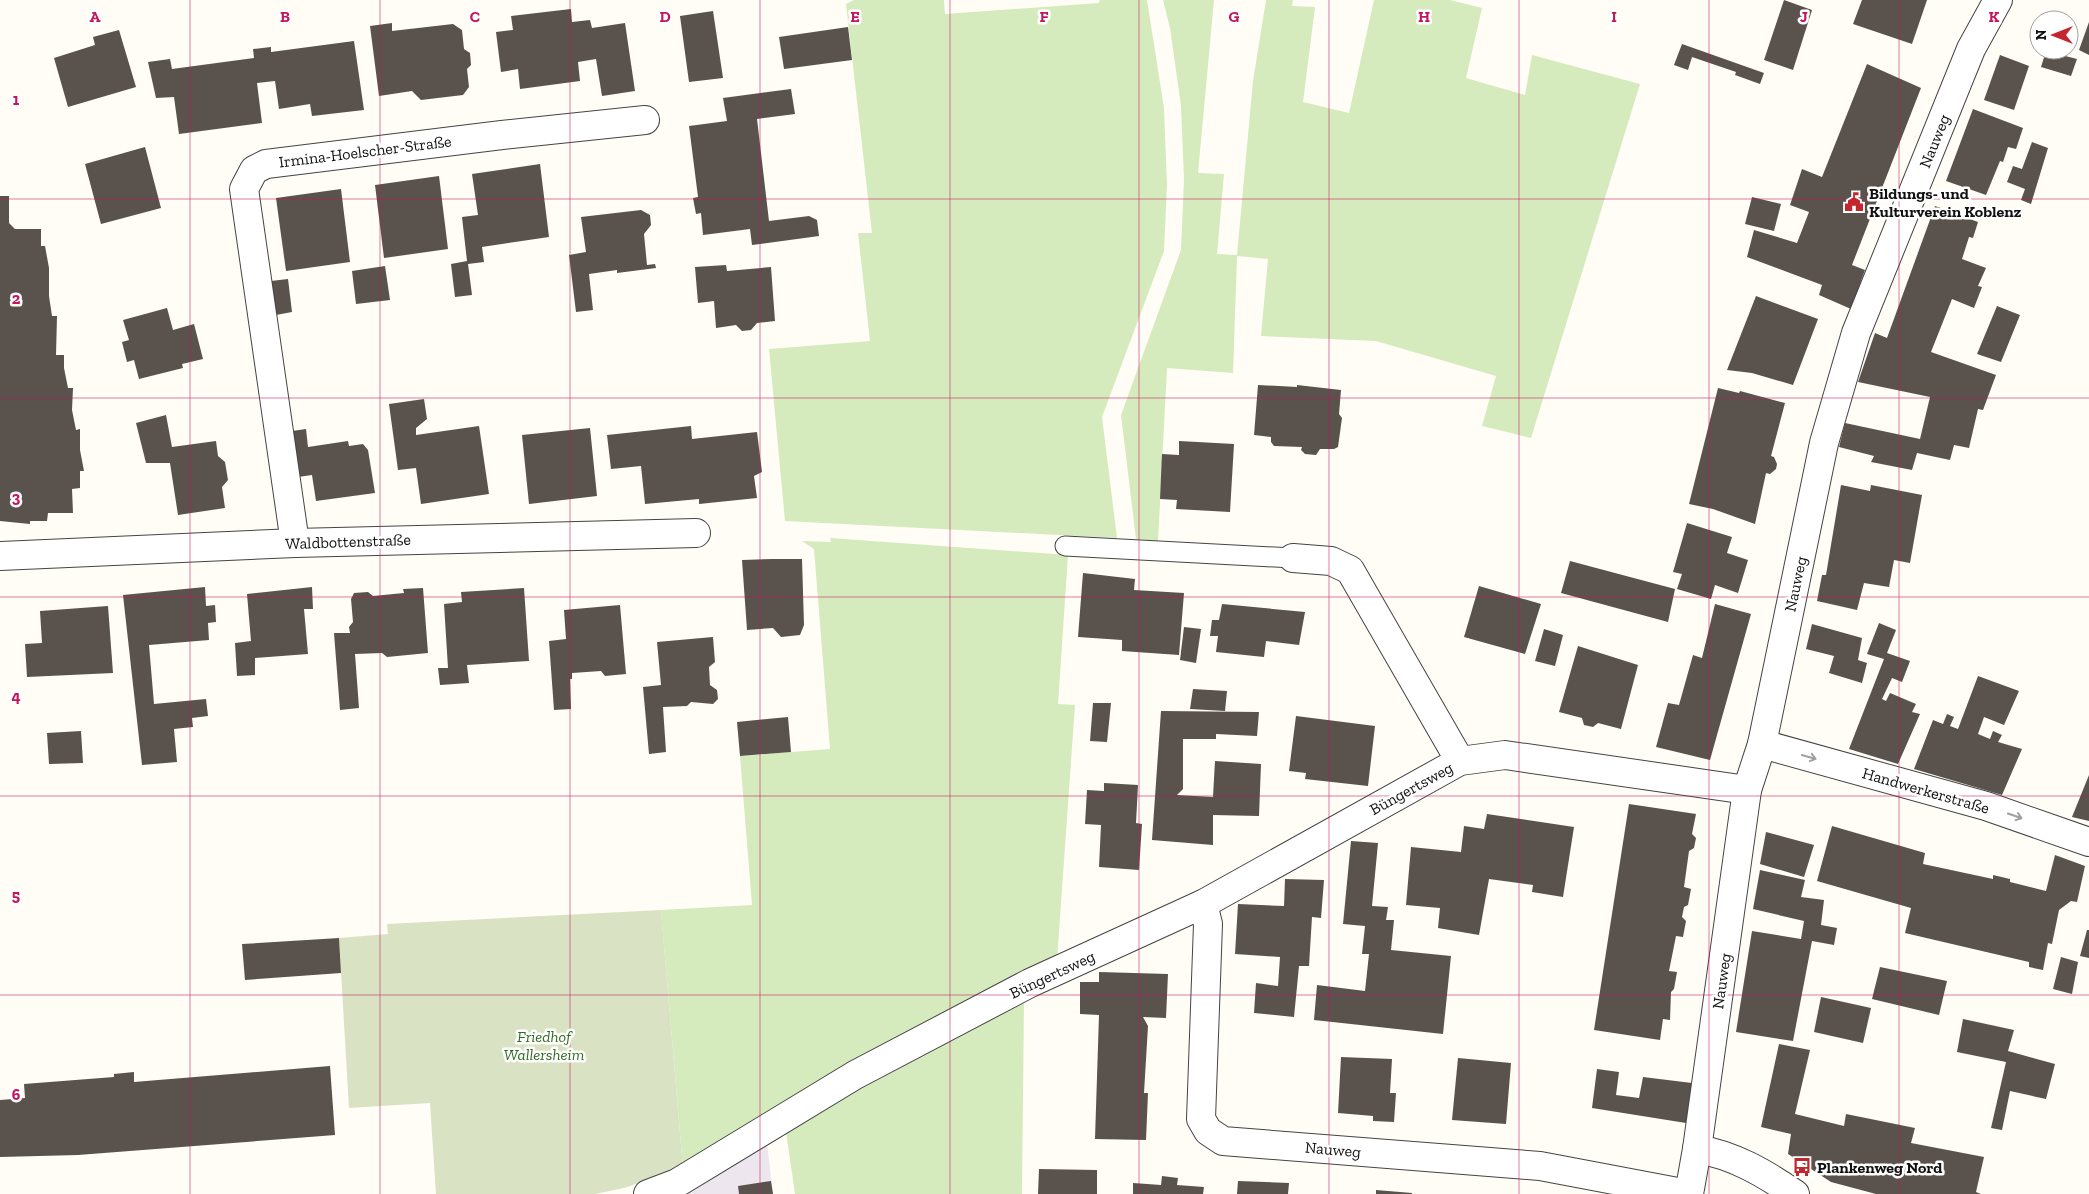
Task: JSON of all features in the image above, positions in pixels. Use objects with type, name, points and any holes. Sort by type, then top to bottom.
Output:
[{"type":"street","name":"Nauweg","points":[[1203,904],[1208,924],[1201,1119],[1208,1131],[1223,1141],[1540,1166],[1688,1194],[1697,1149],[1748,790],[1762,744],[1824,443],[1856,332],[1971,50],[1998,0]]},
{"type":"street","name":"Irmina-Hoelscher-Straße","points":[[295,543],[244,189],[254,170],[266,164],[502,134],[644,120]]},
{"type":"street","name":"Waldbottenstraße","points":[[0,556],[295,543],[696,532]]},
{"type":"street","name":"Büngertsweg","points":[[1293,558],[1331,561],[1350,570],[1460,761]]},
{"type":"street","name":"Handwerkerstraße","points":[[1762,744],[1986,806],[2089,842]]},
{"type":"street","name":"Büngertsweg","points":[[648,1194],[677,1183],[762,1129],[863,1070],[1030,983],[1203,904],[1460,761],[1505,755],[1748,790]]},
{"type":"street","points":[[1697,1149],[1717,1152],[1743,1162],[1795,1194]]},
{"type":"lane","name":"Büngertsweg","points":[[1065,546],[1293,558]]},
{"type":"shaded area","points":[[767,1143],[773,1194],[689,1194]]},
{"type":"green space","points":[[854,0],[944,0],[945,14],[1099,3],[1100,0],[1147,0],[1164,108],[1167,185],[1164,251],[1102,417],[1117,538],[785,521],[769,349],[870,341],[858,233],[872,233],[846,4]]},
{"type":"green space","points":[[1163,0],[1214,0],[1198,173],[1224,174],[1217,254],[1237,255],[1253,81],[1266,0],[1293,0],[1292,6],[1315,7],[1303,102],[1349,113],[1374,0],[1450,0],[1482,8],[1466,78],[1525,95],[1532,55],[1640,84],[1531,438],[1482,426],[1496,376],[1376,341],[1261,336],[1268,259],[1237,256],[1233,373],[1167,368],[1158,541],[1136,539],[1121,415],[1181,250],[1184,179],[1181,106],[1170,28]]},
{"type":"green space","points":[[830,538],[1068,555],[1058,704],[1075,705],[1057,960],[683,1168],[661,910],[752,905],[740,756],[830,749],[814,549],[802,541],[831,542]]},
{"type":"green space","name":"Friedhof Wallersheim","points":[[661,910],[683,1168],[624,1188],[595,1194],[436,1194],[430,1103],[349,1108],[339,938],[388,934],[387,924]]},
{"type":"green space","points":[[1024,1000],[1022,1194],[795,1194],[786,1132],[861,1087]]},
{"type":"building","points":[[1784,0],[1812,10],[1793,70],[1764,60]]},
{"type":"building","points":[[1862,0],[1927,0],[1912,44],[1853,24]]},
{"type":"building","points":[[571,9],[572,22],[590,20],[592,28],[625,23],[635,91],[602,96],[596,59],[578,62],[580,81],[520,89],[518,69],[501,72],[496,32],[513,30],[511,16]]},
{"type":"building","points":[[713,11],[723,78],[689,82],[680,16]]},
{"type":"building","points":[[2089,22],[2089,55],[2079,50]]},
{"type":"building","points":[[392,23],[392,31],[453,24],[462,30],[464,49],[470,53],[471,65],[467,69],[469,87],[463,95],[421,100],[412,91],[379,96],[370,26]]},
{"type":"building","points":[[848,27],[852,60],[784,69],[779,37]]},
{"type":"building","points":[[119,30],[136,87],[68,107],[54,58],[95,45],[93,37]]},
{"type":"building","points":[[354,41],[364,110],[312,116],[310,104],[279,109],[275,81],[257,83],[262,123],[179,134],[174,97],[156,98],[148,62],[170,59],[172,69],[254,58],[253,49],[271,47],[271,52]]},
{"type":"building","points":[[1682,44],[1764,73],[1760,84],[1735,75],[1736,72],[1692,57],[1688,70],[1674,65]]},
{"type":"building","points":[[2000,55],[2029,66],[2014,110],[1984,100]]},
{"type":"building","points":[[2043,60],[2077,60],[2071,76],[2041,67]]},
{"type":"building","points":[[1867,64],[1921,88],[1852,265],[1865,270],[1851,309],[1819,295],[1822,285],[1747,257],[1754,230],[1797,243],[1809,212],[1790,205],[1802,169],[1822,177]]},
{"type":"building","points":[[791,89],[795,114],[757,119],[769,221],[809,216],[817,220],[819,236],[752,245],[750,229],[703,235],[701,213],[696,214],[693,198],[698,197],[689,126],[727,121],[723,98]]},
{"type":"building","points":[[1973,109],[2023,128],[2016,149],[2008,147],[2003,162],[2000,161],[1986,195],[1946,181]]},
{"type":"building","points":[[2032,142],[2048,148],[2031,204],[2021,200],[2025,189],[2007,182],[2013,166],[2022,169]]},
{"type":"building","points":[[145,147],[161,208],[101,224],[85,164]]},
{"type":"building","points":[[540,164],[549,237],[482,247],[484,262],[468,264],[472,295],[455,297],[451,264],[467,261],[462,217],[478,215],[472,174]]},
{"type":"building","points":[[439,176],[448,249],[384,258],[375,185]]},
{"type":"building","points":[[341,189],[350,262],[286,271],[276,198]]},
{"type":"building","points":[[0,196],[9,196],[9,223],[15,229],[41,229],[41,246],[45,246],[49,268],[49,296],[52,316],[57,316],[56,355],[64,355],[64,368],[68,388],[73,388],[72,410],[76,430],[80,429],[80,450],[84,471],[80,471],[80,488],[72,489],[73,513],[48,513],[47,521],[30,521],[30,524],[0,521]]},
{"type":"building","points":[[1752,197],[1781,204],[1774,231],[1745,224]]},
{"type":"building","points":[[1935,206],[1978,222],[1973,238],[1969,237],[1962,259],[1986,268],[1978,286],[1982,287],[1974,308],[1952,299],[1931,352],[1996,375],[1983,410],[1978,409],[1969,448],[1954,445],[1950,460],[1917,453],[1912,470],[1871,462],[1874,456],[1839,447],[1845,423],[1920,439],[1930,397],[1858,382],[1875,333],[1887,338]]},
{"type":"building","points":[[641,210],[650,215],[651,225],[644,234],[647,265],[655,264],[656,268],[617,273],[617,270],[589,274],[593,310],[576,312],[569,255],[586,252],[581,217]]},
{"type":"building","points":[[726,265],[727,271],[771,267],[775,321],[757,323],[751,330],[742,331],[736,325],[716,328],[714,301],[698,303],[695,267]]},
{"type":"building","points":[[385,266],[390,300],[356,304],[352,271]]},
{"type":"building","points":[[288,279],[292,312],[276,315],[271,281]]},
{"type":"building","points":[[1756,296],[1818,319],[1793,385],[1752,373],[1727,370]]},
{"type":"building","points":[[1997,306],[2020,315],[2001,362],[1977,354]]},
{"type":"building","points":[[167,308],[173,330],[194,324],[203,359],[182,364],[183,368],[139,379],[134,360],[127,362],[122,342],[129,340],[123,320]]},
{"type":"building","points":[[1258,385],[1297,387],[1297,385],[1341,390],[1339,414],[1342,418],[1338,447],[1334,449],[1320,449],[1316,455],[1305,454],[1301,450],[1302,447],[1274,446],[1271,442],[1271,437],[1254,435]]},
{"type":"building","points":[[1718,388],[1739,393],[1740,391],[1785,403],[1771,456],[1774,457],[1777,464],[1776,469],[1770,474],[1766,473],[1755,524],[1713,509],[1689,504]]},
{"type":"building","points":[[424,399],[427,419],[416,428],[416,435],[479,426],[489,494],[421,504],[416,468],[398,470],[389,404]]},
{"type":"building","points":[[166,415],[172,447],[216,441],[218,456],[225,462],[228,480],[222,487],[225,508],[178,515],[170,463],[146,463],[136,423]]},
{"type":"building","points":[[691,426],[692,439],[757,432],[762,472],[754,476],[757,498],[699,504],[699,499],[645,504],[641,466],[611,469],[607,435]]},
{"type":"building","points":[[590,428],[597,496],[529,504],[522,435]]},
{"type":"building","points":[[306,429],[308,447],[348,441],[349,446],[363,444],[368,450],[375,493],[316,501],[312,475],[298,477],[292,431]]},
{"type":"building","points":[[1179,441],[1234,444],[1230,512],[1176,509],[1177,500],[1160,499],[1162,454],[1179,455]]},
{"type":"building","points":[[1841,485],[1870,491],[1871,485],[1922,495],[1910,563],[1894,560],[1889,587],[1864,583],[1857,610],[1817,601],[1822,575],[1826,575]]},
{"type":"building","points":[[1687,523],[1732,537],[1727,553],[1748,560],[1738,593],[1715,585],[1711,599],[1677,589],[1682,574],[1673,572]]},
{"type":"building","points":[[802,559],[804,625],[800,635],[781,637],[773,628],[747,630],[742,560]]},
{"type":"building","points":[[1570,561],[1675,589],[1668,622],[1561,593]]},
{"type":"building","points":[[1083,573],[1135,579],[1134,590],[1184,593],[1179,655],[1122,651],[1122,640],[1078,637]]},
{"type":"building","points":[[1479,586],[1541,604],[1525,654],[1464,637]]},
{"type":"building","points":[[205,587],[206,606],[215,605],[216,622],[208,623],[209,640],[149,645],[154,704],[206,699],[208,716],[192,718],[193,727],[174,729],[177,762],[142,765],[123,595]]},
{"type":"building","points":[[312,587],[313,609],[304,609],[308,654],[255,658],[255,675],[237,676],[235,643],[251,641],[247,594]]},
{"type":"building","points":[[423,588],[428,653],[387,657],[382,653],[355,654],[359,708],[340,710],[334,633],[350,633],[349,627],[353,622],[351,599],[354,593],[368,592],[373,596],[404,593],[403,589]]},
{"type":"building","points":[[524,588],[529,661],[467,665],[469,683],[440,685],[438,668],[448,668],[444,604],[462,602],[461,592]]},
{"type":"building","points":[[1222,604],[1305,612],[1299,645],[1266,641],[1264,657],[1216,652],[1218,636],[1210,636],[1212,620],[1219,620]]},
{"type":"building","points":[[1715,604],[1751,614],[1710,760],[1656,747],[1668,703],[1679,705],[1693,655],[1702,658]]},
{"type":"building","points":[[620,605],[626,674],[605,676],[601,671],[572,673],[572,679],[570,679],[571,709],[554,710],[549,641],[566,639],[564,610]]},
{"type":"building","points":[[108,606],[113,673],[27,677],[25,644],[42,643],[40,611]]},
{"type":"building","points":[[1879,623],[1896,630],[1887,653],[1910,661],[1902,682],[1892,678],[1882,699],[1886,701],[1890,693],[1916,704],[1912,712],[1920,714],[1898,764],[1849,749],[1884,659],[1867,654]]},
{"type":"building","points":[[1812,624],[1862,638],[1858,660],[1867,663],[1862,683],[1829,673],[1834,656],[1806,649]]},
{"type":"building","points":[[1184,627],[1201,629],[1196,663],[1180,660]]},
{"type":"building","points":[[1544,629],[1563,635],[1555,666],[1535,661]]},
{"type":"building","points":[[713,637],[715,662],[709,667],[710,685],[717,690],[718,699],[713,704],[691,702],[687,706],[663,707],[666,752],[649,754],[643,687],[661,685],[657,642]]},
{"type":"building","points":[[1578,646],[1638,665],[1621,729],[1598,723],[1593,727],[1584,725],[1582,718],[1559,712]]},
{"type":"building","points":[[1978,676],[2019,691],[2004,725],[1984,717],[1978,734],[1990,739],[1993,731],[2002,735],[1998,742],[2022,749],[2002,795],[1914,769],[1933,720],[1943,724],[1947,714],[1954,717],[1950,726],[1958,729]]},
{"type":"building","points":[[1193,689],[1227,691],[1225,711],[1190,709]]},
{"type":"building","points":[[1093,703],[1111,703],[1107,742],[1090,741]]},
{"type":"building","points":[[1161,711],[1259,712],[1257,736],[1216,734],[1216,739],[1183,739],[1183,789],[1177,795],[1213,797],[1215,761],[1261,764],[1259,816],[1213,815],[1213,845],[1152,840]]},
{"type":"building","points":[[1296,716],[1375,726],[1368,786],[1305,779],[1306,773],[1289,771]]},
{"type":"building","points":[[788,717],[791,752],[740,756],[737,722]]},
{"type":"building","points":[[81,731],[83,763],[49,764],[47,733]]},
{"type":"building","points":[[2089,775],[2089,821],[2072,817]]},
{"type":"building","points":[[1104,783],[1138,785],[1136,823],[1142,824],[1139,870],[1099,867],[1101,825],[1085,824],[1087,790],[1104,791]]},
{"type":"building","points":[[1629,804],[1696,814],[1692,834],[1696,838],[1694,848],[1689,851],[1684,887],[1691,889],[1688,905],[1684,907],[1682,917],[1686,921],[1683,937],[1676,936],[1669,971],[1677,972],[1674,989],[1671,992],[1670,1020],[1663,1019],[1660,1040],[1594,1030]]},
{"type":"building","points":[[1487,814],[1574,827],[1563,897],[1532,892],[1533,885],[1489,879],[1479,935],[1438,928],[1440,908],[1406,905],[1411,847],[1461,852],[1464,826],[1484,829]]},
{"type":"building","points":[[1832,826],[1925,853],[1923,864],[1993,879],[1993,875],[2010,879],[2010,882],[2046,891],[2055,855],[2085,866],[2077,902],[2071,901],[2059,910],[2052,944],[2048,943],[2043,970],[2029,967],[2029,962],[1905,933],[1911,908],[1817,881]]},
{"type":"building","points":[[1766,832],[1814,845],[1804,877],[1760,864]]},
{"type":"building","points":[[1351,841],[1378,843],[1372,906],[1388,907],[1386,920],[1394,920],[1391,950],[1451,956],[1443,1034],[1314,1020],[1317,985],[1365,991],[1369,954],[1362,954],[1365,926],[1343,924]]},
{"type":"building","points":[[1760,870],[1805,880],[1801,897],[1824,900],[1821,925],[1837,928],[1834,945],[1812,941],[1793,1041],[1736,1032],[1752,931],[1801,939],[1804,921],[1753,909]]},
{"type":"building","points":[[1285,879],[1324,880],[1321,918],[1312,917],[1309,966],[1299,966],[1294,1017],[1254,1013],[1256,983],[1278,986],[1280,957],[1235,954],[1238,904],[1284,906]]},
{"type":"building","points":[[2087,930],[2089,930],[2089,958],[2080,956]]},
{"type":"building","points":[[339,938],[341,973],[245,980],[242,944]]},
{"type":"building","points":[[2061,957],[2078,962],[2072,994],[2053,989]]},
{"type":"building","points":[[1880,967],[1947,981],[1939,1015],[1872,999]]},
{"type":"building","points":[[1099,972],[1168,974],[1166,1018],[1143,1017],[1148,1026],[1144,1093],[1148,1093],[1146,1140],[1095,1139],[1099,1015],[1080,1014],[1080,982],[1099,982]]},
{"type":"building","points":[[1821,997],[1871,1008],[1863,1043],[1814,1032]]},
{"type":"building","points":[[1963,1019],[2014,1030],[2008,1051],[2055,1064],[2046,1099],[2010,1091],[2002,1130],[1991,1128],[2006,1062],[1957,1052]]},
{"type":"building","points":[[1779,1044],[1810,1050],[1795,1114],[1844,1126],[1846,1114],[1915,1128],[1911,1143],[1984,1157],[1976,1192],[1981,1194],[1876,1194],[1831,1182],[1788,1154],[1791,1134],[1761,1127]]},
{"type":"building","points":[[1341,1057],[1392,1059],[1390,1093],[1396,1093],[1394,1122],[1373,1121],[1373,1116],[1338,1113]]},
{"type":"building","points":[[1458,1058],[1511,1063],[1506,1124],[1452,1120]]},
{"type":"building","points":[[330,1066],[335,1135],[78,1155],[0,1157],[0,1100],[25,1098],[24,1084],[114,1077],[114,1074],[134,1072],[134,1082]]},
{"type":"building","points":[[1597,1069],[1619,1072],[1616,1095],[1639,1098],[1643,1077],[1692,1083],[1686,1123],[1592,1108]]},
{"type":"building","points":[[1039,1169],[1097,1170],[1097,1194],[1038,1194]]},
{"type":"building","points":[[1162,1176],[1178,1178],[1177,1185],[1204,1187],[1203,1194],[1133,1194],[1133,1183],[1161,1185]]},
{"type":"building","points":[[771,1181],[773,1194],[739,1194],[738,1186]]},
{"type":"building","points":[[1238,1181],[1289,1183],[1288,1194],[1237,1194]]},
{"type":"building","points":[[1376,1190],[1412,1193],[1412,1194],[1376,1194]]},
{"type":"place","name":"Bildungs- und Kulturverein Koblenz","points":[[1854,202]]},
{"type":"place","name":"Plankenweg Nord","points":[[1802,1167]]}]
